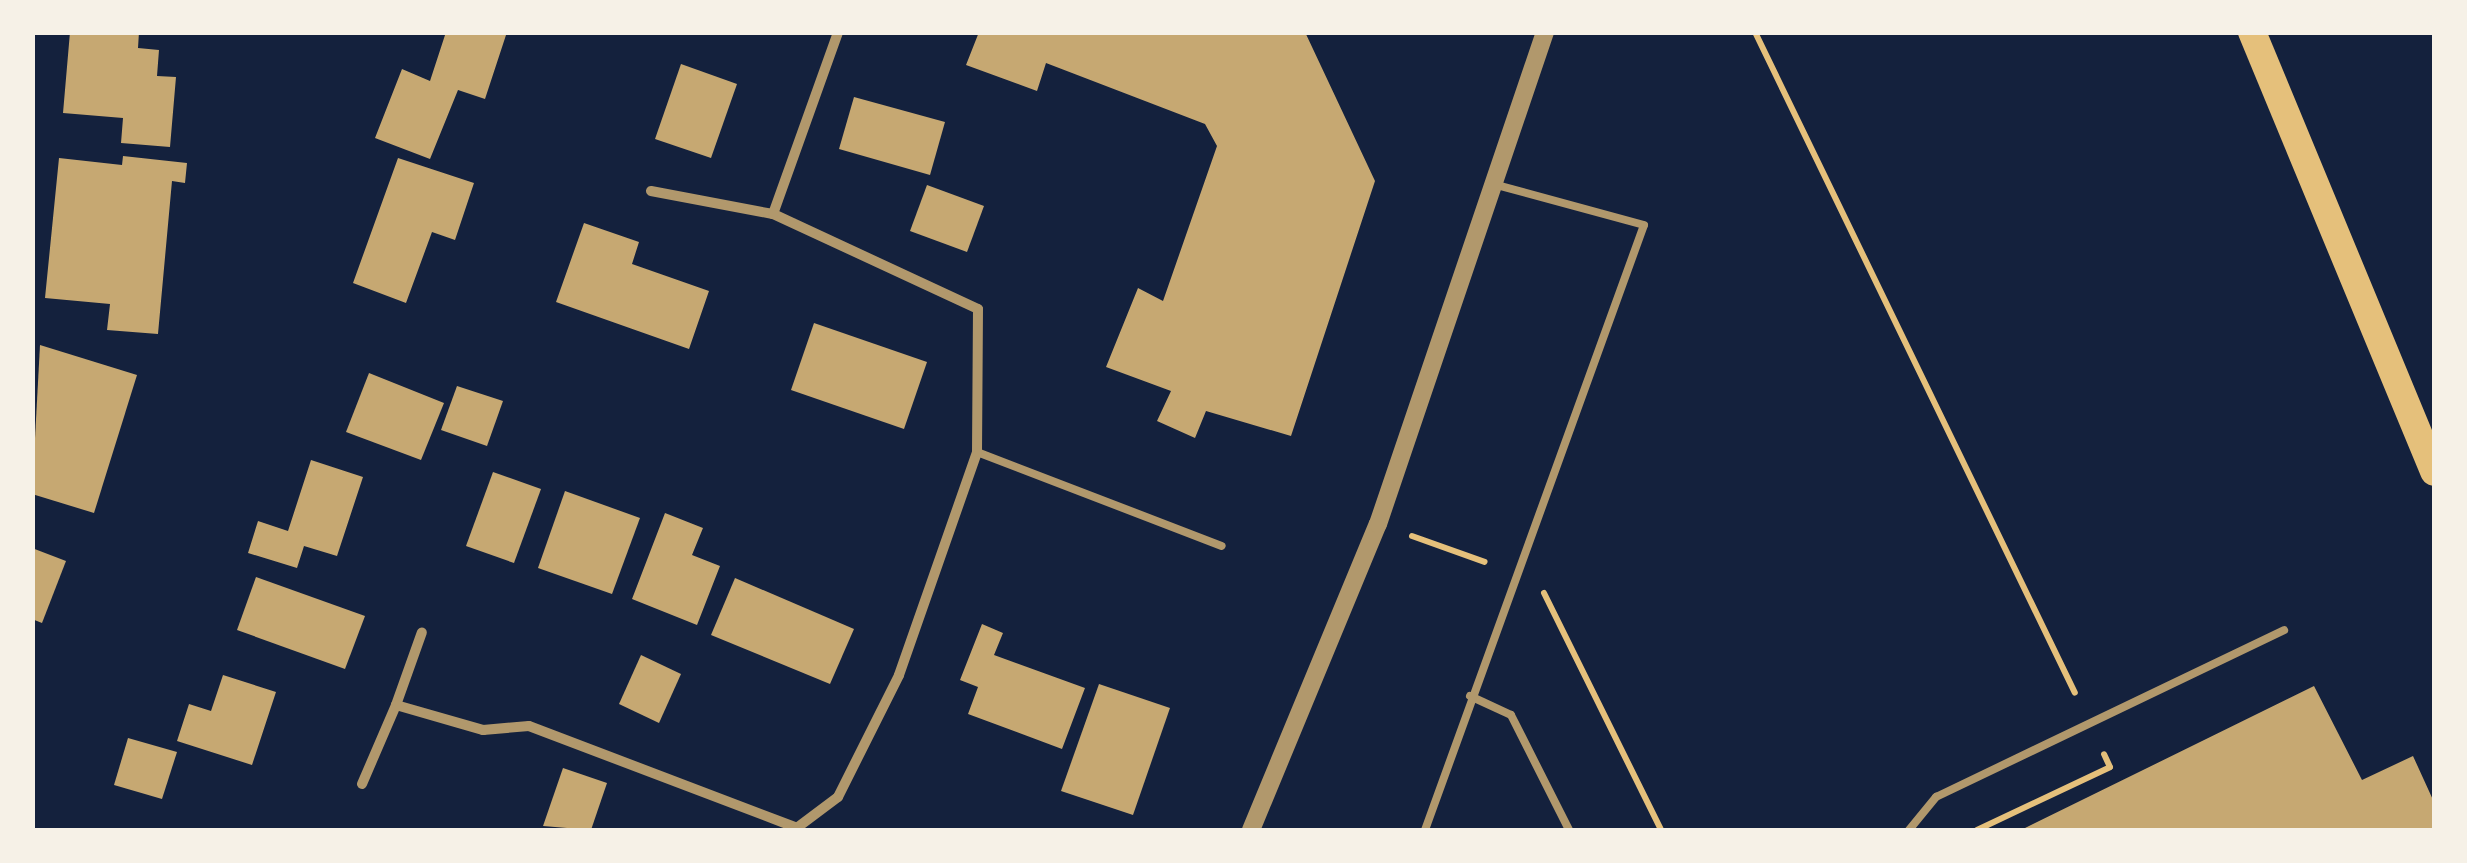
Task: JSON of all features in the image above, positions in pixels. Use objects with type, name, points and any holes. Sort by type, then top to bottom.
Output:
[{"type":"highway","points":[[2252,32],[2434,472]]},
{"type":"street","points":[[773,214],[838,32]]},
{"type":"street","points":[[1250,830],[1378,524],[1545,32]]},
{"type":"street","points":[[396,705],[483,730],[529,726],[794,829],[838,797],[899,675],[977,452],[978,309],[773,214],[651,190]]},
{"type":"street","points":[[362,784],[422,632]]},
{"type":"lane","points":[[1425,830],[1470,696],[1644,225],[1493,184]]},
{"type":"lane","points":[[977,452],[1222,546]]},
{"type":"lane","points":[[1909,830],[1936,797],[2284,630]]},
{"type":"lane","points":[[1470,696],[1511,715],[1569,830]]},
{"type":"path","points":[[1754,32],[2110,768],[1976,830]]},
{"type":"path","points":[[1378,524],[1516,573],[1550,597],[1660,830]]},
{"type":"building","points":[[70,32],[139,32],[138,48],[159,50],[157,76],[176,77],[170,147],[121,143],[123,118],[63,113]]},
{"type":"building","points":[[446,32],[507,32],[485,99],[458,90],[430,159],[375,138],[402,69],[430,81]]},
{"type":"building","points":[[979,32],[1305,32],[1375,181],[1291,436],[1206,411],[1195,438],[1157,421],[1171,391],[1106,367],[1138,288],[1163,301],[1217,146],[1205,124],[1046,63],[1037,91],[966,65]]},
{"type":"building","points":[[681,64],[737,84],[711,158],[655,139]]},
{"type":"building","points":[[854,97],[945,122],[930,175],[839,149]]},
{"type":"building","points":[[123,156],[187,163],[185,183],[172,181],[158,334],[107,330],[110,304],[45,298],[59,158],[122,165]]},
{"type":"building","points":[[398,158],[474,183],[455,240],[432,232],[406,303],[353,283]]},
{"type":"building","points":[[927,185],[984,206],[967,252],[910,231]]},
{"type":"building","points":[[584,223],[639,242],[632,264],[709,291],[689,349],[556,302]]},
{"type":"building","points":[[814,323],[927,362],[904,429],[791,390]]},
{"type":"building","points":[[40,345],[137,375],[94,513],[32,494]]},
{"type":"building","points":[[369,373],[444,403],[421,460],[346,432]]},
{"type":"building","points":[[457,386],[503,401],[487,446],[441,430]]},
{"type":"building","points":[[311,460],[363,477],[337,556],[304,546],[297,568],[248,553],[258,521],[288,531]]},
{"type":"building","points":[[493,472],[541,489],[514,563],[466,546]]},
{"type":"building","points":[[565,491],[640,518],[612,594],[538,568]]},
{"type":"building","points":[[665,513],[703,528],[692,555],[720,566],[697,625],[632,599]]},
{"type":"building","points":[[32,548],[66,561],[42,623],[32,619]]},
{"type":"building","points":[[256,577],[365,616],[345,669],[237,630]]},
{"type":"building","points":[[735,578],[854,629],[830,684],[711,635]]},
{"type":"building","points":[[982,624],[1003,633],[994,655],[1085,688],[1062,749],[968,714],[978,687],[960,680]]},
{"type":"building","points":[[641,655],[681,674],[659,723],[619,704]]},
{"type":"building","points":[[223,675],[276,692],[252,765],[177,741],[189,704],[211,711]]},
{"type":"building","points":[[1099,684],[1170,708],[1133,815],[1061,791]]},
{"type":"building","points":[[2314,686],[2362,780],[2413,756],[2434,802],[2434,830],[2021,830]]},
{"type":"building","points":[[128,738],[177,752],[162,799],[114,785]]},
{"type":"building","points":[[563,768],[607,783],[591,830],[543,826]]}]
